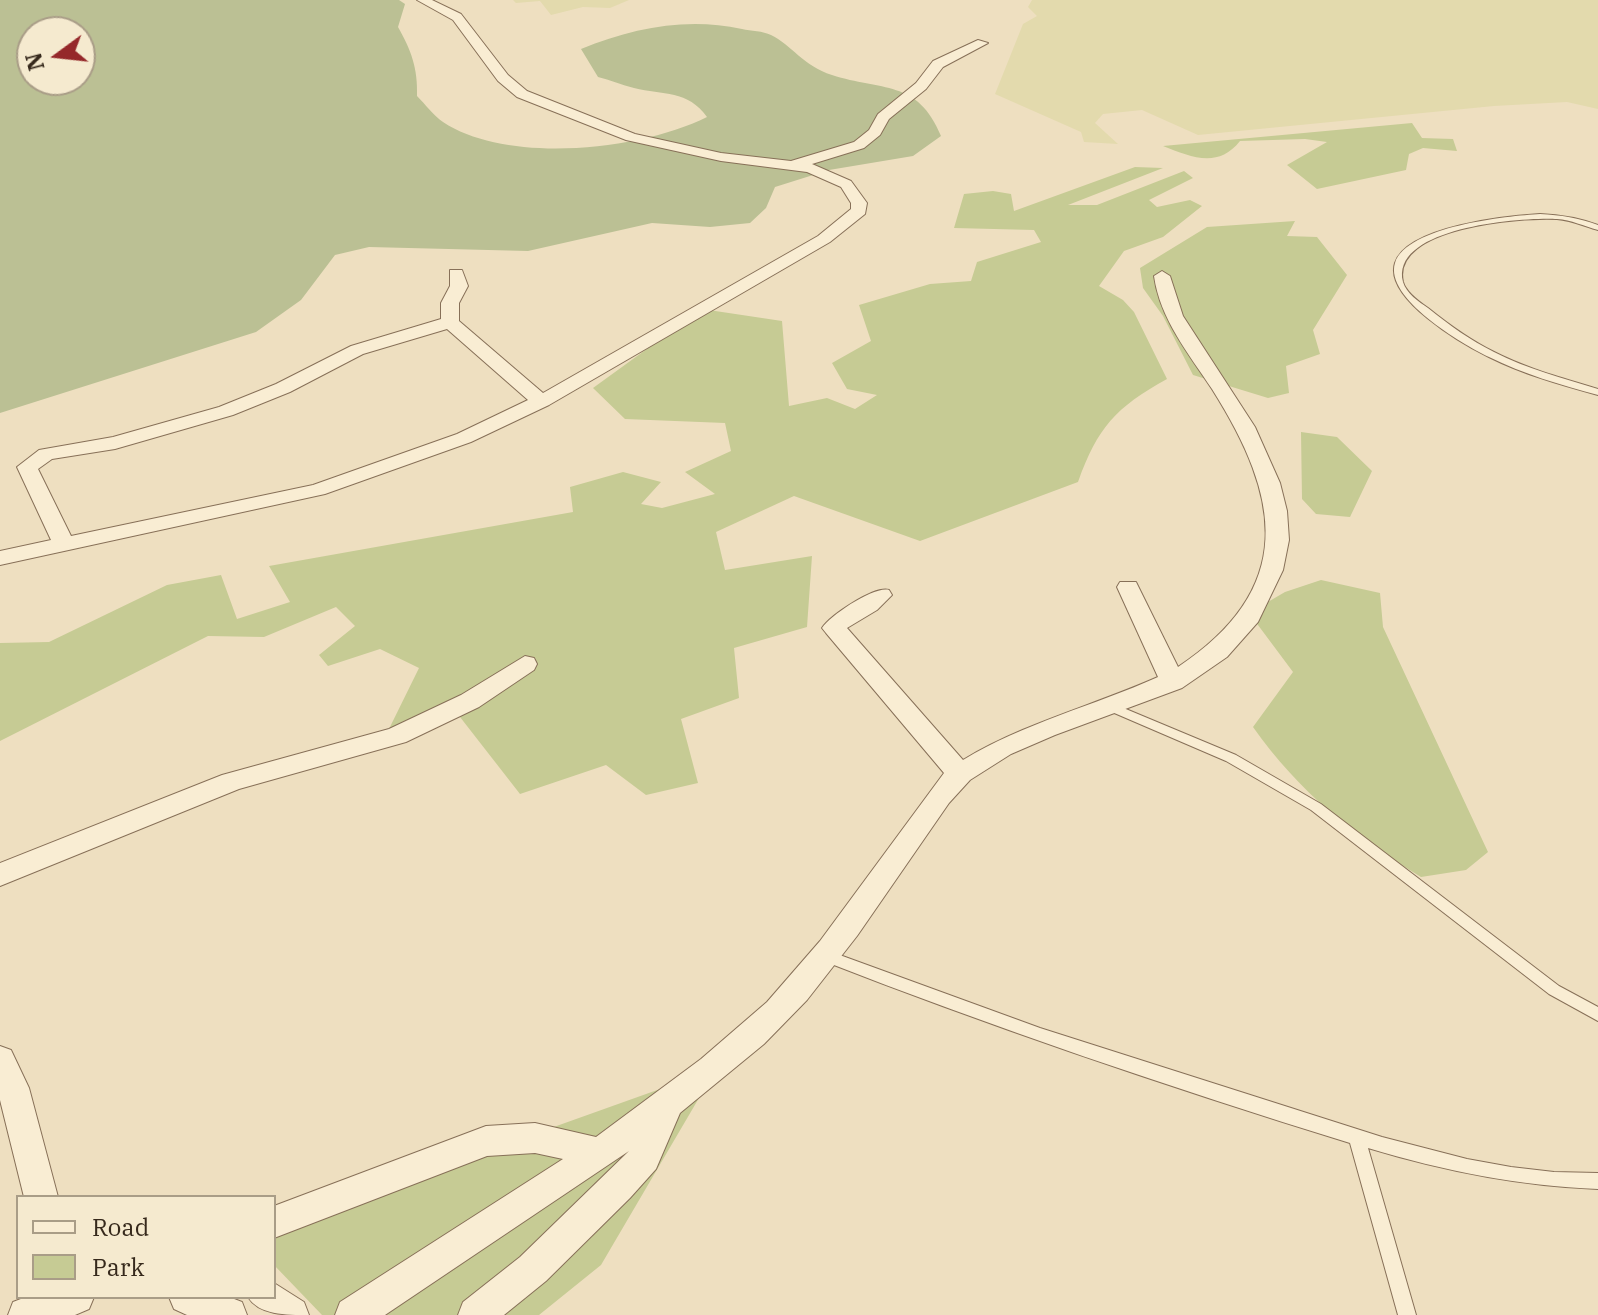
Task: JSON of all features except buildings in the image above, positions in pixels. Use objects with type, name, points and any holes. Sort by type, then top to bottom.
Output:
[{"type":"street","points":[[0,558],[289,497],[353,480],[495,426],[824,239],[859,211],[859,203],[846,184],[794,165],[721,157],[631,137],[530,98],[513,89],[503,78],[457,17],[423,0]]},
{"type":"street","points":[[794,165],[859,145],[875,132],[883,117],[921,86],[938,64],[982,43]]},
{"type":"street","points":[[456,274],[459,286],[450,303],[450,322],[518,385],[542,401]]},
{"type":"street","points":[[353,1315],[602,1153],[755,1032],[826,956],[960,774],[1006,749],[1173,682],[1211,660],[1254,612],[1273,568],[1277,540],[1276,504],[1248,433],[1164,296],[1162,276]]},
{"type":"street","points":[[63,543],[27,467],[33,460],[46,454],[153,434],[226,411],[283,388],[357,350],[450,322]]},
{"type":"street","points":[[1128,587],[1173,682]]},
{"type":"street","points":[[881,595],[872,606],[839,622],[834,628],[960,774]]},
{"type":"street","points":[[0,875],[231,782],[397,736],[470,701],[525,664]]},
{"type":"street","points":[[0,1060],[13,1088],[40,1195]]},
{"type":"street","points":[[476,1315],[533,1269],[618,1187],[644,1158],[668,1103]]},
{"type":"street","points":[[276,1221],[486,1141],[535,1138],[602,1153]]},
{"type":"street","points":[[26,1315],[68,1299]]},
{"type":"street","points":[[192,1299],[229,1315]]},
{"type":"street","points":[[269,1299],[291,1315]]},
{"type":"lane","points":[[1598,228],[1560,217],[1537,216],[1441,232],[1412,244],[1398,262],[1398,279],[1407,296],[1442,324],[1501,362],[1598,392]]},
{"type":"lane","points":[[1109,706],[1231,758],[1316,807],[1554,990],[1598,1015]]},
{"type":"lane","points":[[826,956],[979,1014],[1357,1137],[1475,1168],[1557,1181],[1598,1181]]},
{"type":"lane","points":[[1357,1137],[1407,1315]]},
{"type":"shaded area","points":[[513,0],[629,0],[610,8],[583,7],[551,15],[540,1],[516,3]]},
{"type":"shaded area","points":[[1032,0],[1598,0],[1598,109],[1567,102],[1494,106],[1198,135],[1142,110],[1103,114],[1095,123],[1118,144],[1084,142],[1081,132],[995,94],[1023,24],[1037,16],[1028,7]]},
{"type":"green space","points":[[0,0],[399,0],[405,4],[398,27],[413,60],[417,96],[430,110],[443,122],[470,135],[502,144],[538,148],[575,148],[647,138],[707,117],[700,108],[683,98],[598,77],[581,49],[640,30],[680,25],[721,26],[768,34],[822,71],[909,96],[932,118],[941,136],[913,156],[829,170],[775,187],[766,208],[750,223],[710,227],[652,223],[528,251],[369,247],[335,255],[301,300],[256,332],[0,413]]},
{"type":"green space","points":[[1412,123],[1422,138],[1453,139],[1457,151],[1423,148],[1409,154],[1406,170],[1317,189],[1287,165],[1327,142],[1305,139],[1240,141],[1232,150],[1213,158],[1194,157],[1163,146]]},
{"type":"green space","points":[[1135,167],[1163,168],[1068,205],[1097,205],[1184,171],[1193,178],[1149,200],[1157,207],[1190,200],[1202,206],[1163,237],[1124,251],[1099,286],[1123,300],[1134,312],[1167,379],[1134,400],[1110,421],[1093,447],[1078,482],[920,541],[794,496],[716,532],[725,570],[812,556],[807,627],[734,648],[739,698],[681,719],[698,783],[646,795],[606,765],[520,794],[453,708],[388,731],[419,668],[380,649],[328,666],[319,655],[355,626],[336,607],[264,637],[208,636],[0,741],[0,643],[49,642],[167,585],[221,575],[237,619],[290,602],[269,566],[573,512],[570,487],[623,472],[661,482],[641,504],[662,508],[715,494],[685,472],[731,451],[725,423],[625,419],[593,388],[702,309],[782,321],[789,406],[827,398],[855,409],[877,395],[847,389],[832,363],[871,341],[859,305],[930,284],[971,281],[977,262],[1041,242],[1034,230],[954,228],[964,194],[993,191],[1011,194],[1014,211]]},
{"type":"green space","points":[[1295,221],[1287,236],[1317,237],[1347,275],[1313,330],[1320,354],[1286,366],[1289,393],[1268,398],[1193,375],[1163,316],[1143,288],[1140,268],[1207,227]]},
{"type":"green space","points":[[1301,432],[1337,437],[1372,471],[1350,517],[1316,514],[1302,499]]},
{"type":"green space","points":[[1321,580],[1380,593],[1383,627],[1488,852],[1466,870],[1421,877],[1396,861],[1329,811],[1289,772],[1253,727],[1293,672],[1249,613],[1285,592]]},
{"type":"green space","points":[[716,1069],[601,1265],[539,1315],[322,1315],[276,1267],[276,1226]]}]
